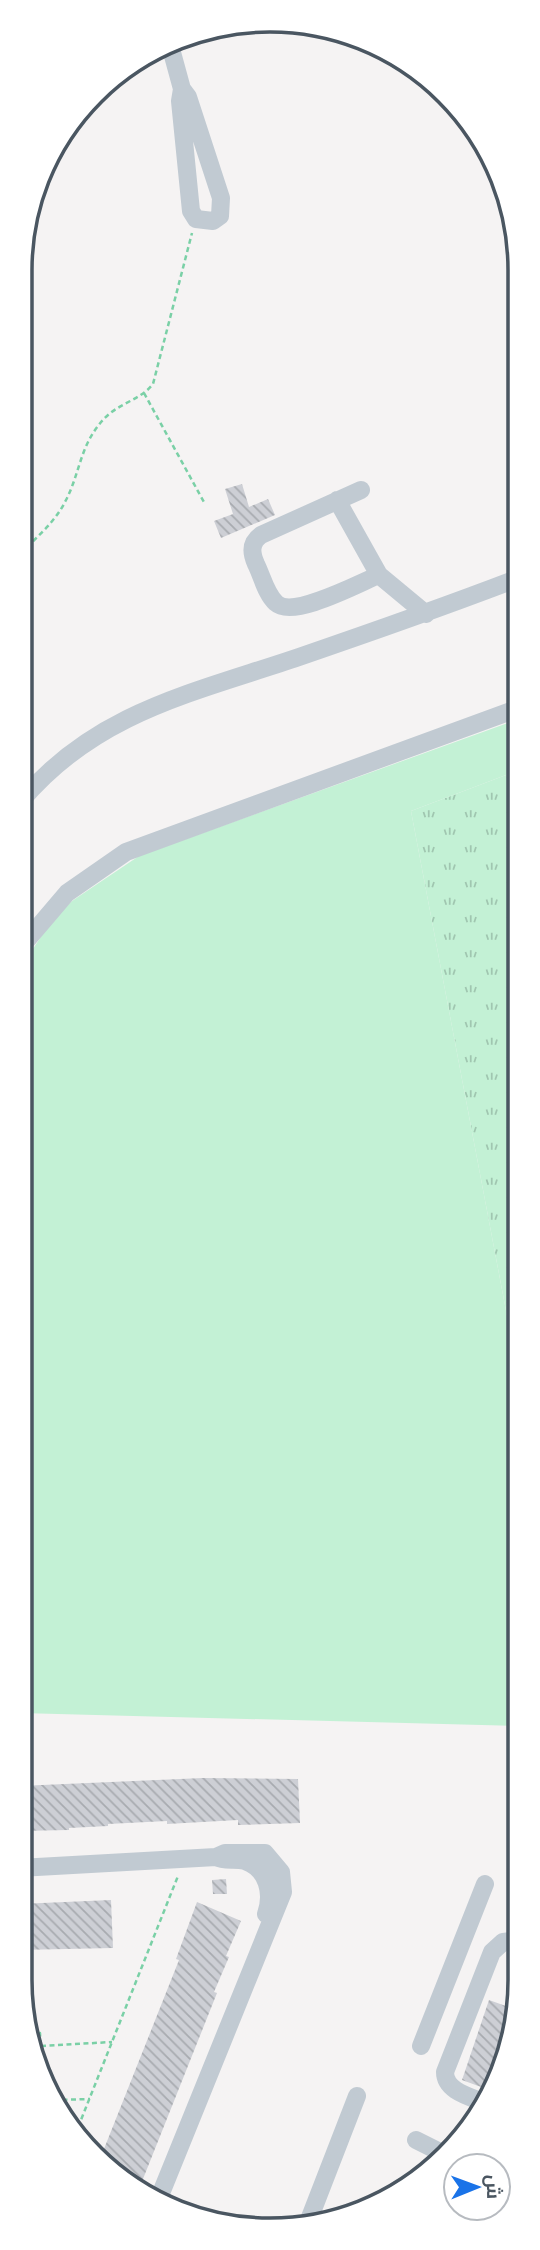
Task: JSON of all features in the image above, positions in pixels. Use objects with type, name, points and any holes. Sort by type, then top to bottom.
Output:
[{"type":"street","points":[[172,53],[223,207],[220,216],[213,221],[195,219],[190,198],[180,101],[182,89]]},
{"type":"street","points":[[361,490],[257,538],[252,553],[271,596],[279,606],[293,609],[379,575]]},
{"type":"street","points":[[337,500],[379,575],[426,614]]},
{"type":"street","points":[[32,790],[66,754],[130,715],[426,614],[508,582]]},
{"type":"street","points":[[32,933],[67,893],[126,852],[508,712]]},
{"type":"street","points":[[32,1867],[216,1857],[244,1861],[256,1868],[266,1880],[270,1899],[262,1928],[263,1938],[161,2192]]},
{"type":"street","points":[[421,2046],[485,1884]]},
{"type":"street","points":[[476,2099],[452,2088],[445,2077],[490,1957],[503,1942],[508,1941]]},
{"type":"street","points":[[461,1946],[490,1957]]},
{"type":"street","points":[[311,2214],[357,2096]]},
{"type":"street","points":[[416,2140],[436,2150]]},
{"type":"path","points":[[32,542],[47,527],[67,499],[84,447],[96,428],[116,407],[144,393],[155,379],[195,219]]},
{"type":"path","points":[[144,393],[205,504]]},
{"type":"path","points":[[80,2123],[185,1859]]},
{"type":"path","points":[[38,2033],[41,2046]]},
{"type":"path","points":[[41,2046],[112,2042]]},
{"type":"path","points":[[64,2100],[90,2099]]},
{"type":"green space","points":[[508,723],[508,774],[411,811],[508,1321],[508,1726],[32,1713],[32,950],[52,920],[72,901],[139,856]]},
{"type":"green space","points":[[508,774],[508,1321],[411,811]]},
{"type":"building","points":[[242,484],[249,507],[268,499],[275,515],[221,538],[214,521],[233,514],[225,489]]},
{"type":"building","points":[[203,1778],[298,1779],[300,1823],[238,1825],[238,1820],[167,1824],[167,1821],[32,1831],[32,1785]]},
{"type":"building","points":[[226,1879],[227,1894],[213,1894],[212,1880]]},
{"type":"building","points":[[111,1900],[113,1948],[32,1950],[32,1903]]},
{"type":"building","points":[[197,1902],[241,1921],[214,1992],[217,1993],[142,2181],[104,2150],[179,1960],[176,1959]]},
{"type":"building","points":[[489,2000],[506,2006],[496,2057],[483,2088],[462,2080]]}]
